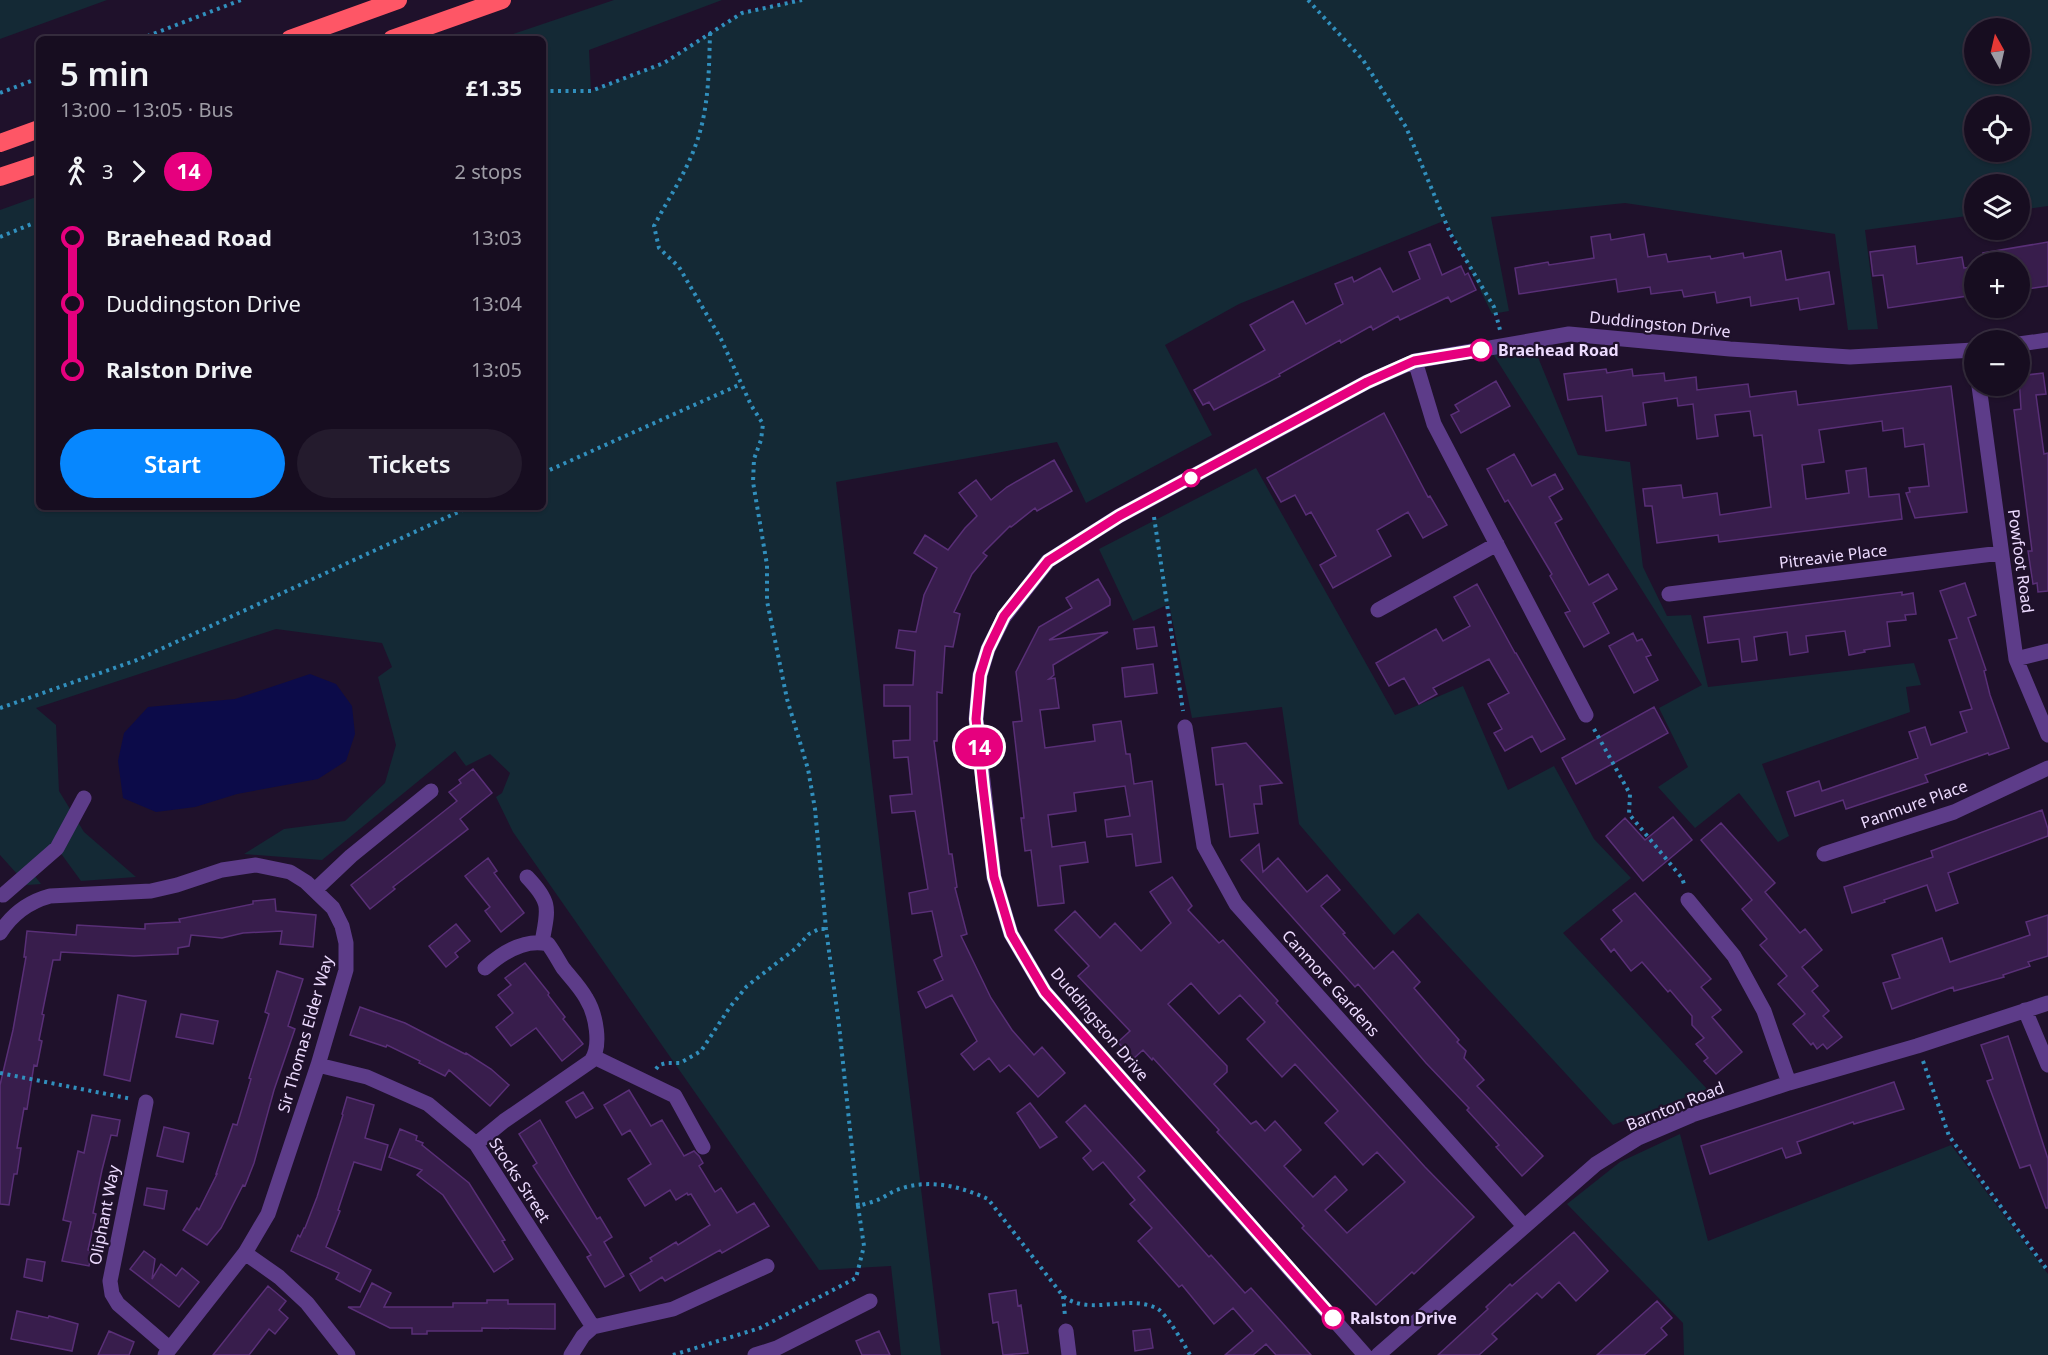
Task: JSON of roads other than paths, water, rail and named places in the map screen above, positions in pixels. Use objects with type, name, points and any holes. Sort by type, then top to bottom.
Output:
[{"type":"highway","points":[[298,36],[398,0]]},
{"type":"highway","points":[[400,36],[502,0]]},
{"type":"highway","points":[[0,143],[36,130]]},
{"type":"highway","points":[[0,177],[36,165]]},
{"type":"street","name":"Duddingston Drive","points":[[1365,1355],[1045,992],[1011,934],[994,877],[976,719],[980,675],[988,649],[1004,616],[1048,561],[1119,516],[1367,382],[1414,361],[1569,333],[1730,349],[1850,357],[1964,351]]},
{"type":"street","points":[[2030,342],[2048,340]]},
{"type":"street","points":[[1414,361],[1434,424],[1586,715]]},
{"type":"street","name":"Powfoot Road","points":[[1980,396],[2016,659],[2048,735]]},
{"type":"street","points":[[1378,610],[1497,544]]},
{"type":"street","name":"Pitreavie Place","points":[[1669,594],[2001,553]]},
{"type":"street","points":[[2016,659],[2048,651]]},
{"type":"street","name":"Canmore Gardens","points":[[1185,727],[1204,846],[1236,904],[1524,1226]]},
{"type":"street","name":"Panmure Place","points":[[1824,854],[1954,812],[2048,768]]},
{"type":"street","points":[[315,890],[351,856],[431,791]]},
{"type":"street","points":[[18,912],[2,893],[57,848],[84,798]]},
{"type":"street","name":"Sir Thomas Elder Way","points":[[0,933],[8,920],[18,912],[36,900],[50,896],[151,891],[240,867],[256,866],[290,872],[315,890],[333,908],[342,926],[347,958],[346,970],[318,1065],[268,1214],[245,1253],[167,1352]]},
{"type":"street","points":[[527,877],[542,892],[546,904],[542,942]]},
{"type":"street","points":[[1688,900],[1734,956],[1764,1011],[1789,1083]]},
{"type":"street","points":[[476,1144],[504,1121],[581,1069],[594,1057],[597,1046],[588,1001],[548,944],[534,942],[507,951],[485,968]]},
{"type":"street","name":"Barnton Road","points":[[1378,1355],[1596,1164],[1638,1138],[1692,1115],[1789,1083],[1917,1046],[2048,1003]]},
{"type":"street","points":[[2025,1010],[2048,1065]]},
{"type":"street","points":[[594,1057],[678,1099],[703,1147]]},
{"type":"street","name":"Stocks Street","points":[[318,1065],[368,1077],[428,1104],[476,1144],[593,1326]]},
{"type":"street","name":"Oliphant Way","points":[[146,1102],[110,1281],[112,1294],[118,1304],[167,1352]]},
{"type":"street","points":[[245,1253],[279,1277],[307,1303],[348,1355]]},
{"type":"street","points":[[571,1355],[583,1336],[593,1326],[673,1308],[767,1266]]},
{"type":"street","points":[[755,1355],[778,1352],[870,1300]]},
{"type":"street","points":[[1066,1331],[1069,1355]]},
{"type":"place","name":"Braehead Road","points":[[1481,350]]},
{"type":"place","name":"Ralston Drive","points":[[1333,1318]]}]
